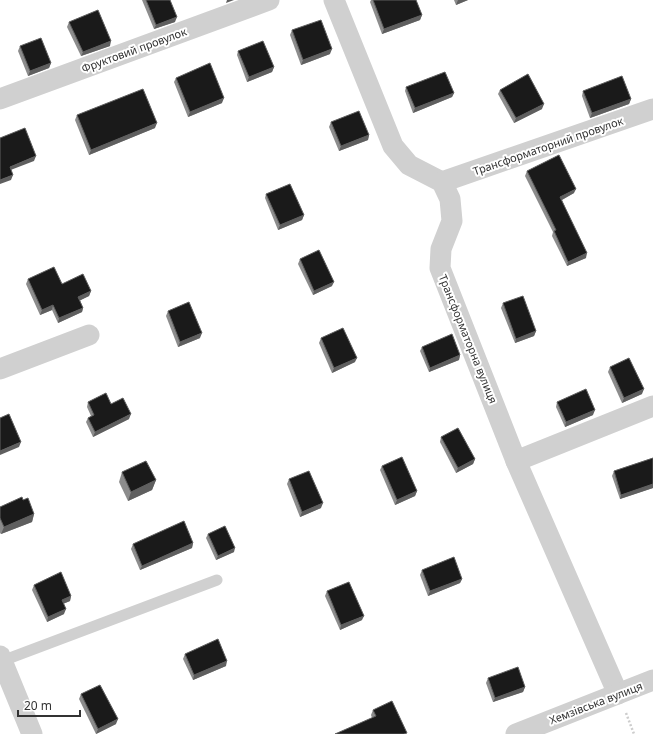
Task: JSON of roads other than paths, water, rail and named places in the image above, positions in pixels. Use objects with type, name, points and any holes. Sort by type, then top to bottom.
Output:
[{"type":"street","name":"Фруктовий провулок","points":[[0,100],[269,0]]},
{"type":"street","points":[[334,0],[392,146],[409,166],[442,182]]},
{"type":"street","name":"Трансформаторний провулок","points":[[442,182],[653,109]]},
{"type":"street","name":"Трансформаторна вулиця","points":[[442,182],[450,199],[452,221],[441,249],[440,268],[516,461],[618,694]]},
{"type":"street","points":[[0,369],[89,335]]},
{"type":"street","points":[[516,461],[653,406]]},
{"type":"street","points":[[1,658],[32,734]]},
{"type":"street","name":"Хемзівська вулиця","points":[[516,734],[653,680]]},
{"type":"lane","points":[[1,658],[216,580]]}]
